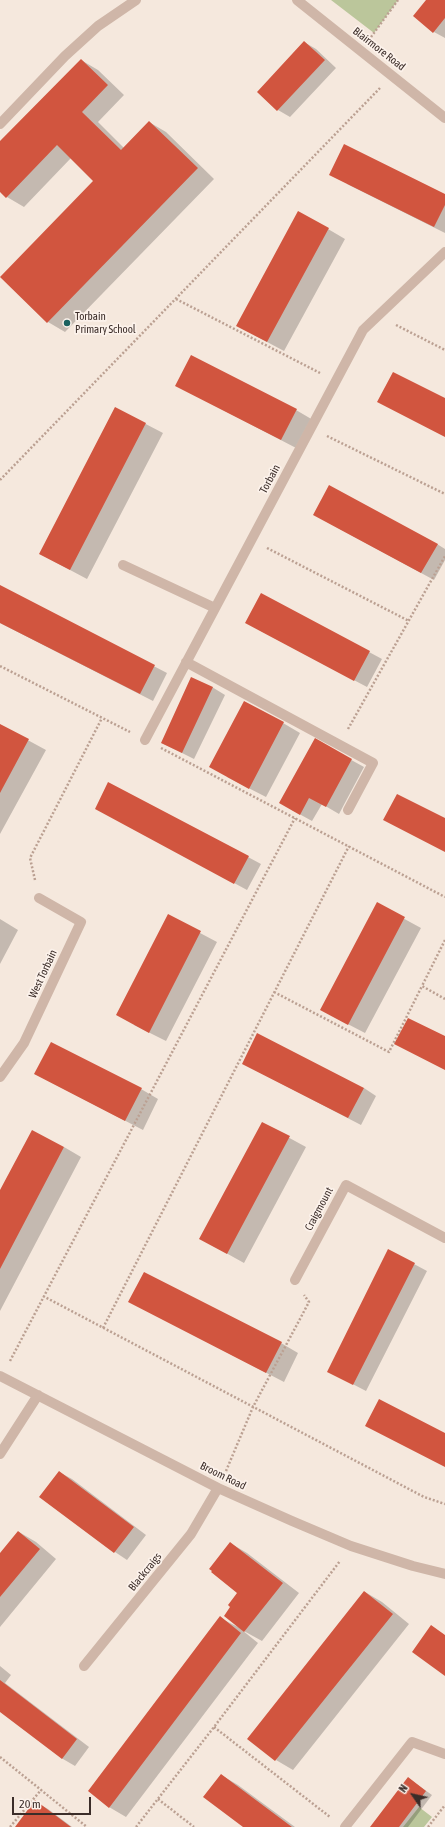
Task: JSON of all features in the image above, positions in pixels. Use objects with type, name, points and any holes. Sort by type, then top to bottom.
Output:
[{"type":"street","points":[[0,124],[65,56],[98,26],[136,0]]},
{"type":"street","name":"Blairmore Road","points":[[297,0],[445,118]]},
{"type":"street","name":"Torbain","points":[[144,740],[363,330],[445,252]]},
{"type":"street","points":[[123,565],[214,608]]},
{"type":"street","points":[[186,662],[372,763],[348,810]]},
{"type":"street","name":"West Torbain","points":[[0,1077],[24,1043],[81,922],[39,898]]},
{"type":"street","name":"Craigmount","points":[[295,1280],[346,1185],[445,1238]]},
{"type":"street","name":"Broom Road","points":[[1,1376],[218,1488],[351,1546],[413,1566],[445,1574]]},
{"type":"street","points":[[0,1454],[38,1395]]},
{"type":"street","name":"Blackcraigs","points":[[84,1666],[191,1534],[218,1488]]},
{"type":"street","points":[[345,1827],[412,1742],[445,1754]]},
{"type":"path","points":[[362,51],[398,0]]},
{"type":"path","points":[[0,480],[392,75]]},
{"type":"path","points":[[176,299],[335,381]]},
{"type":"path","points":[[377,316],[445,350]]},
{"type":"path","points":[[310,428],[445,494]]},
{"type":"path","points":[[250,540],[409,621]]},
{"type":"path","points":[[339,745],[445,556]]},
{"type":"path","points":[[0,666],[445,897]]},
{"type":"path","points":[[39,898],[30,858],[102,718]]},
{"type":"path","points":[[1,1376],[295,818]]},
{"type":"path","points":[[103,1328],[349,846]]},
{"type":"path","points":[[274,992],[389,1052],[445,940]]},
{"type":"path","points":[[422,986],[445,999]]},
{"type":"path","points":[[218,1488],[253,1407],[309,1302],[295,1280]]},
{"type":"path","points":[[44,1296],[424,1497],[445,1504]]},
{"type":"path","points":[[136,1827],[351,1546]]},
{"type":"path","points":[[214,1727],[330,1818]]},
{"type":"path","points":[[0,1757],[87,1827]]},
{"type":"path","points":[[10,1827],[40,1790]]},
{"type":"path","points":[[158,1799],[194,1827]]},
{"type":"path","points":[[428,1827],[445,1805]]},
{"type":"green space","points":[[331,0],[398,0],[374,33]]},
{"type":"green space","points":[[419,1807],[432,1817],[424,1827],[403,1827]]},
{"type":"building","points":[[426,0],[445,0],[445,18],[433,33],[413,16]]},
{"type":"building","points":[[304,41],[325,60],[277,111],[257,92]]},
{"type":"building","points":[[81,59],[108,85],[82,112],[121,150],[149,121],[198,168],[47,323],[0,277],[93,181],[57,145],[6,198],[0,192],[0,141]]},
{"type":"building","points":[[344,144],[445,194],[445,205],[434,227],[329,175]]},
{"type":"building","points":[[298,211],[329,228],[267,342],[236,326]]},
{"type":"building","points":[[191,355],[297,409],[281,440],[175,386]]},
{"type":"building","points":[[393,372],[445,398],[445,437],[377,402]]},
{"type":"building","points":[[115,407],[146,423],[70,570],[39,554]]},
{"type":"building","points":[[329,485],[438,544],[421,573],[313,515]]},
{"type":"building","points":[[0,585],[155,665],[140,694],[0,623]]},
{"type":"building","points":[[261,593],[370,651],[354,681],[245,623]]},
{"type":"building","points":[[191,677],[213,687],[182,753],[161,743]]},
{"type":"building","points":[[244,701],[284,722],[249,789],[209,767]]},
{"type":"building","points":[[0,724],[29,739],[0,793]]},
{"type":"building","points":[[315,738],[352,759],[326,807],[309,798],[300,815],[279,803]]},
{"type":"building","points":[[108,782],[249,856],[234,884],[95,809]]},
{"type":"building","points":[[397,794],[445,818],[445,852],[383,820]]},
{"type":"building","points":[[377,902],[405,917],[348,1025],[320,1010]]},
{"type":"building","points":[[168,914],[201,931],[149,1033],[116,1015]]},
{"type":"building","points":[[408,1018],[445,1036],[445,1070],[394,1044]]},
{"type":"building","points":[[257,1033],[364,1088],[348,1118],[242,1064]]},
{"type":"building","points":[[51,1042],[142,1088],[125,1121],[34,1074]]},
{"type":"building","points":[[262,1122],[290,1136],[227,1254],[199,1239]]},
{"type":"building","points":[[32,1130],[64,1147],[0,1269],[0,1190]]},
{"type":"building","points":[[388,1249],[415,1263],[353,1385],[327,1372]]},
{"type":"building","points":[[144,1272],[282,1342],[266,1373],[128,1302]]},
{"type":"building","points":[[379,1399],[445,1433],[445,1467],[365,1426]]},
{"type":"building","points":[[59,1471],[134,1527],[114,1553],[39,1497]]},
{"type":"building","points":[[18,1531],[40,1549],[0,1597],[0,1553]]},
{"type":"building","points":[[230,1542],[283,1583],[244,1632],[224,1616],[230,1607],[228,1605],[237,1593],[209,1569]]},
{"type":"building","points":[[364,1591],[393,1614],[275,1761],[247,1739]]},
{"type":"building","points":[[220,1616],[241,1633],[109,1808],[88,1791]]},
{"type":"building","points":[[431,1625],[445,1635],[445,1676],[412,1652]]},
{"type":"building","points":[[0,1680],[77,1739],[62,1759],[0,1712]]},
{"type":"building","points":[[221,1774],[292,1827],[243,1827],[203,1797]]},
{"type":"building","points":[[408,1777],[426,1791],[399,1827],[370,1827]]},
{"type":"building","points":[[35,1800],[71,1827],[15,1827]]},
{"type":"place","name":"Torbain Primary School","points":[[67,323]]}]
